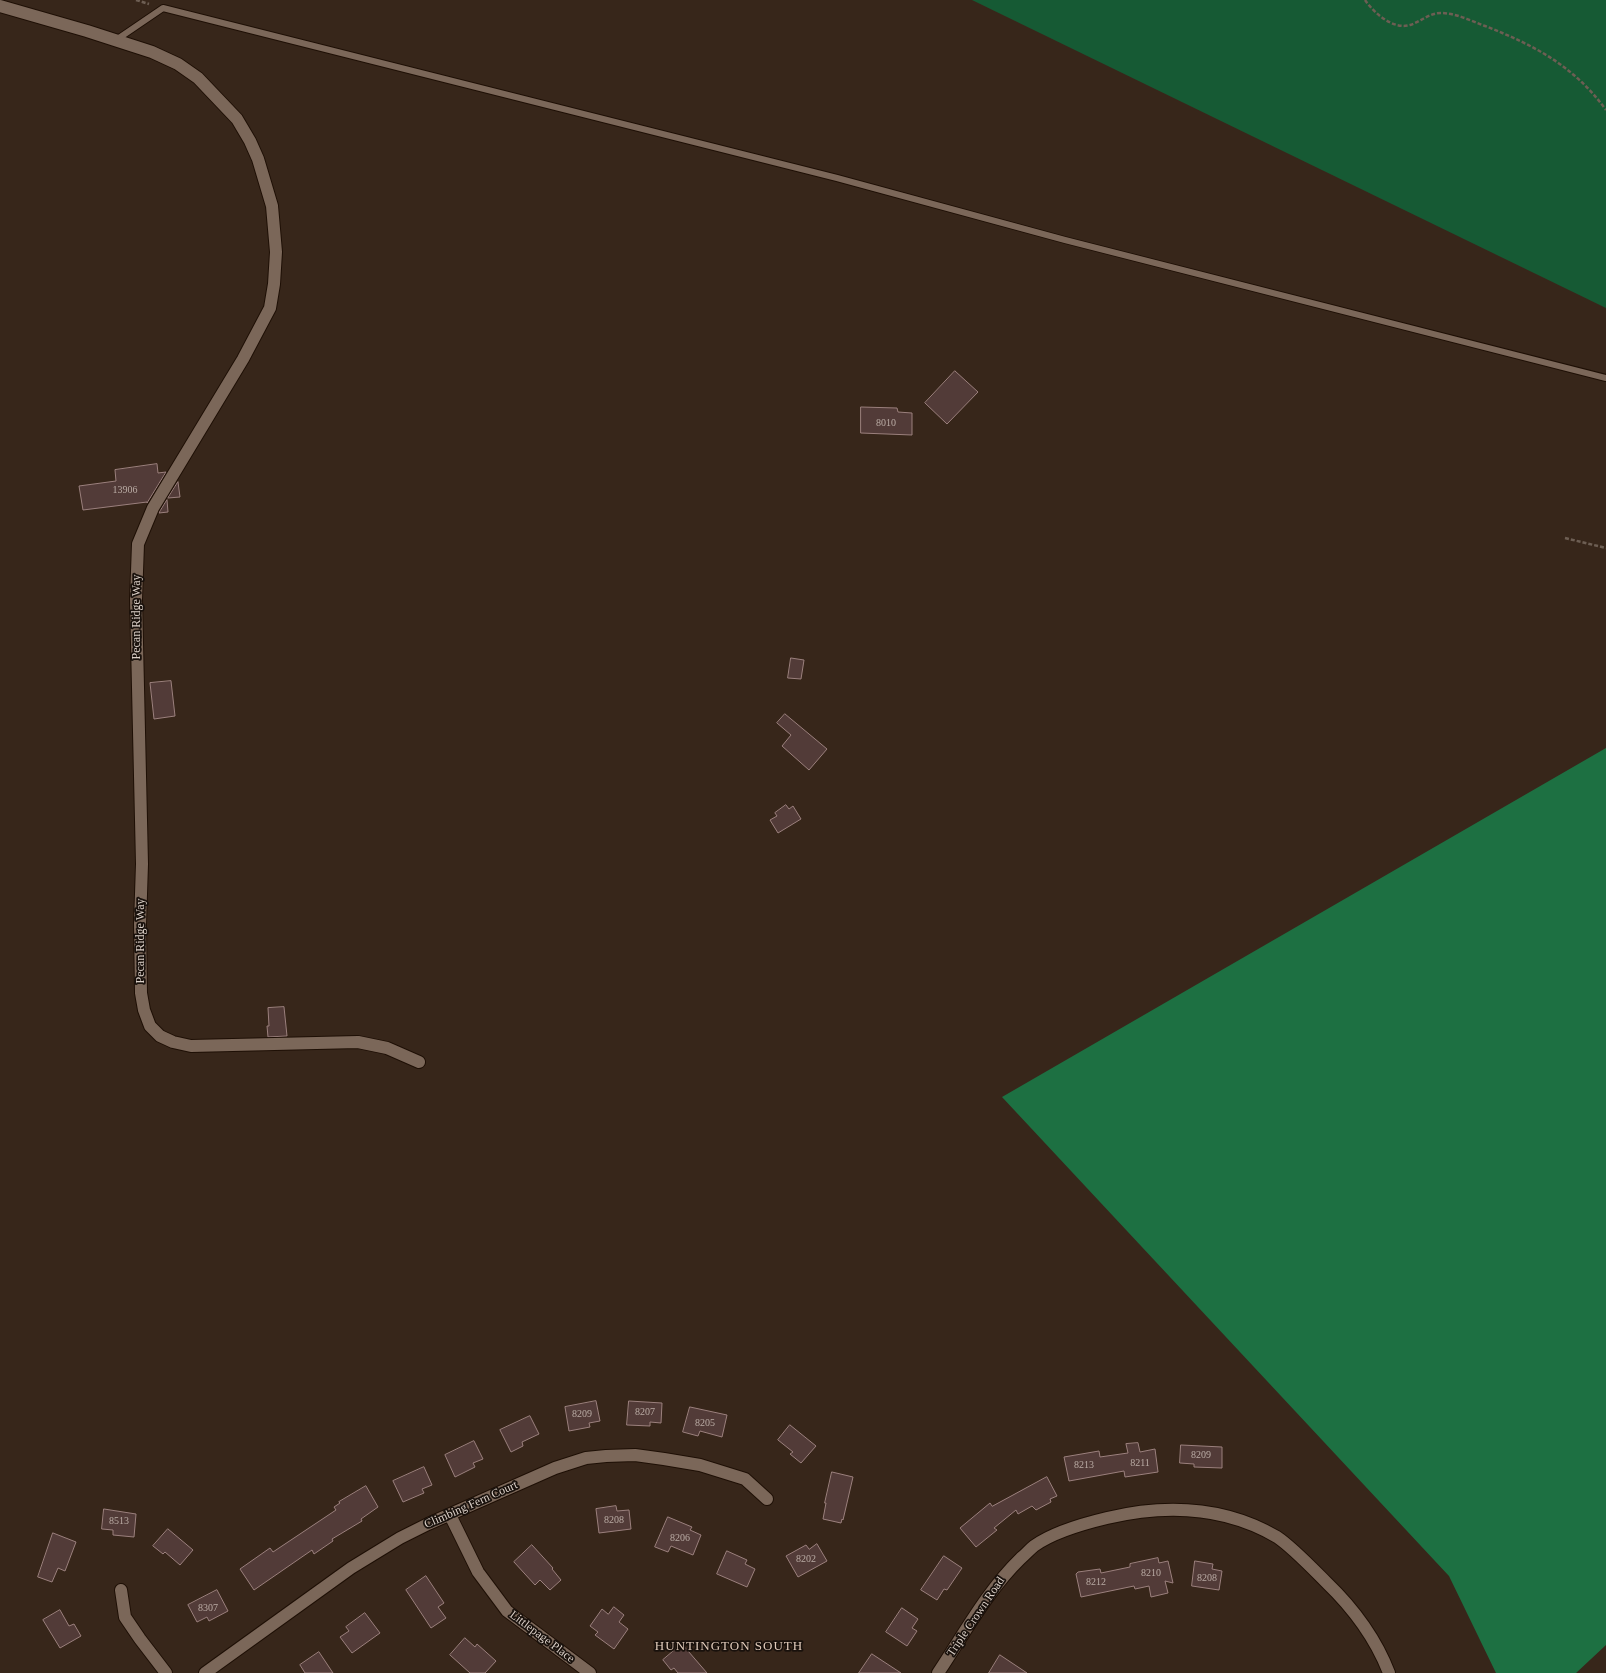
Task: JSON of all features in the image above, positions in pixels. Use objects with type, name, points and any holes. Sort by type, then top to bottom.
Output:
[{"type":"street","name":"Pecan Ridge Way","points":[[0,6],[152,52],[178,64],[198,78],[237,119],[250,141],[266,183],[272,206],[276,252],[274,284],[270,308],[243,359],[153,508],[138,544],[136,599],[142,864],[140,924],[141,993],[144,1010],[150,1026],[160,1036],[173,1042],[191,1046],[358,1042],[387,1048],[419,1062]]},
{"type":"street","name":"Climbing Fern Court","points":[[205,1673],[350,1568],[400,1538],[555,1468],[586,1458],[635,1455],[700,1465],[745,1479],[767,1499]]},
{"type":"street","name":"Triple Crown Road","points":[[938,1673],[991,1592],[1007,1572],[1035,1546],[1060,1533],[1096,1521],[1132,1512],[1160,1510],[1212,1512],[1236,1518],[1277,1538],[1309,1564],[1335,1590],[1364,1626],[1386,1664],[1389,1673]]},
{"type":"street","name":"Littlepage Place","points":[[450,1515],[478,1572],[507,1611],[590,1673]]},
{"type":"street","points":[[121,1590],[125,1617],[166,1673]]},
{"type":"lane","points":[[116,40],[163,8],[893,193],[1065,240],[1606,378]]},
{"type":"path","points":[[1365,0],[1380,16],[1396,26],[1410,25],[1423,18],[1440,13],[1461,16],[1513,37],[1554,59],[1581,80],[1606,110]]},
{"type":"path","points":[[1565,538],[1606,548]]},
{"type":"green space","points":[[972,0],[1606,0],[1606,308]]},
{"type":"green space","points":[[1606,748],[1606,1645],[1576,1673],[1496,1673],[1449,1576],[1002,1097]]},
{"type":"building","points":[[955,371],[978,392],[947,424],[925,403]]},
{"type":"building","points":[[861,407],[897,408],[898,412],[912,413],[912,435],[861,433]]},
{"type":"building","points":[[157,464],[158,473],[166,472],[147,503],[83,510],[79,486],[116,481],[115,470]]},
{"type":"building","points":[[178,482],[180,497],[168,498]]},
{"type":"building","points":[[167,500],[168,512],[159,513],[160,511]]},
{"type":"building","points":[[791,658],[804,660],[801,679],[788,678]]},
{"type":"building","points":[[171,681],[175,716],[154,719],[150,683]]},
{"type":"building","points":[[785,714],[827,749],[809,770],[782,746],[791,735],[777,723]]},
{"type":"building","points":[[786,805],[789,809],[793,806],[801,819],[778,833],[770,820],[777,816],[775,813]]},
{"type":"building","points":[[284,1007],[287,1036],[268,1037],[268,1008]]},
{"type":"building","points":[[596,1401],[600,1421],[589,1423],[590,1427],[569,1431],[565,1407]]},
{"type":"building","points":[[629,1401],[662,1403],[661,1423],[650,1422],[650,1426],[627,1425]]},
{"type":"building","points":[[690,1407],[727,1415],[722,1437],[700,1431],[698,1436],[683,1432]]},
{"type":"building","points":[[530,1416],[539,1434],[522,1442],[523,1446],[511,1452],[500,1430]]},
{"type":"building","points":[[790,1425],[816,1446],[801,1463],[790,1454],[793,1452],[778,1440]]},
{"type":"building","points":[[474,1441],[483,1459],[473,1463],[475,1467],[455,1477],[445,1455]]},
{"type":"building","points":[[1138,1443],[1140,1452],[1155,1449],[1158,1472],[1125,1477],[1124,1471],[1069,1481],[1064,1457],[1099,1451],[1100,1457],[1128,1453],[1126,1444]]},
{"type":"building","points":[[1181,1445],[1222,1447],[1222,1468],[1194,1467],[1194,1464],[1180,1463]]},
{"type":"building","points":[[424,1467],[432,1485],[422,1489],[424,1493],[403,1502],[393,1481]]},
{"type":"building","points":[[832,1472],[853,1477],[841,1523],[823,1519]]},
{"type":"building","points":[[1047,1477],[1057,1496],[1050,1499],[1051,1502],[1036,1510],[1032,1506],[1018,1514],[1016,1510],[994,1528],[997,1530],[976,1547],[960,1528],[990,1503],[992,1506]]},
{"type":"building","points":[[366,1486],[378,1507],[361,1519],[362,1521],[332,1539],[333,1541],[314,1554],[312,1550],[254,1590],[240,1569],[270,1548],[273,1552],[336,1510],[334,1507],[340,1503],[339,1502]]},
{"type":"building","points":[[616,1506],[617,1511],[629,1510],[631,1529],[599,1533],[596,1509]]},
{"type":"building","points":[[104,1509],[136,1514],[134,1537],[113,1535],[113,1530],[102,1529]]},
{"type":"building","points":[[668,1517],[692,1527],[690,1530],[701,1535],[693,1555],[671,1546],[668,1552],[655,1547]]},
{"type":"building","points":[[168,1529],[193,1550],[180,1565],[165,1552],[163,1554],[153,1546]]},
{"type":"building","points":[[53,1533],[76,1542],[65,1571],[58,1568],[52,1582],[38,1577]]},
{"type":"building","points":[[817,1544],[827,1561],[798,1577],[786,1556],[806,1545],[809,1549]]},
{"type":"building","points":[[532,1545],[553,1568],[552,1569],[561,1580],[550,1590],[540,1580],[535,1585],[514,1562]]},
{"type":"building","points":[[727,1551],[747,1560],[745,1564],[755,1569],[747,1587],[717,1574]]},
{"type":"building","points":[[944,1556],[962,1568],[947,1590],[944,1589],[937,1600],[921,1590]]},
{"type":"building","points":[[1158,1558],[1159,1563],[1168,1561],[1173,1583],[1165,1581],[1168,1593],[1151,1597],[1149,1586],[1135,1589],[1134,1586],[1081,1597],[1076,1574],[1078,1572],[1100,1569],[1101,1573],[1130,1567],[1130,1564]]},
{"type":"building","points":[[1195,1561],[1213,1564],[1212,1569],[1222,1571],[1219,1590],[1192,1586]]},
{"type":"building","points":[[426,1576],[444,1603],[438,1607],[446,1618],[431,1628],[406,1590]]},
{"type":"building","points":[[217,1590],[228,1611],[209,1621],[207,1617],[197,1622],[188,1605]]},
{"type":"building","points":[[614,1607],[624,1615],[619,1622],[628,1629],[614,1649],[595,1635],[598,1632],[590,1626],[602,1609],[608,1614]]},
{"type":"building","points":[[902,1608],[918,1619],[912,1628],[917,1631],[907,1646],[886,1632]]},
{"type":"building","points":[[60,1610],[69,1626],[74,1624],[81,1636],[60,1648],[43,1620]]},
{"type":"building","points":[[365,1613],[380,1633],[352,1653],[340,1637],[349,1631],[346,1627]]},
{"type":"building","points":[[465,1638],[475,1647],[477,1644],[496,1661],[485,1673],[470,1673],[450,1655]]},
{"type":"building","points":[[682,1644],[707,1673],[678,1673],[674,1668],[671,1670],[663,1660]]},
{"type":"building","points":[[319,1652],[333,1673],[305,1673],[300,1665]]},
{"type":"building","points":[[872,1654],[901,1673],[859,1673]]},
{"type":"building","points":[[1000,1655],[1027,1673],[989,1673]]},
{"type":"district","name":"HUNTINGTON SOUTH","points":[[729,1647]]}]
